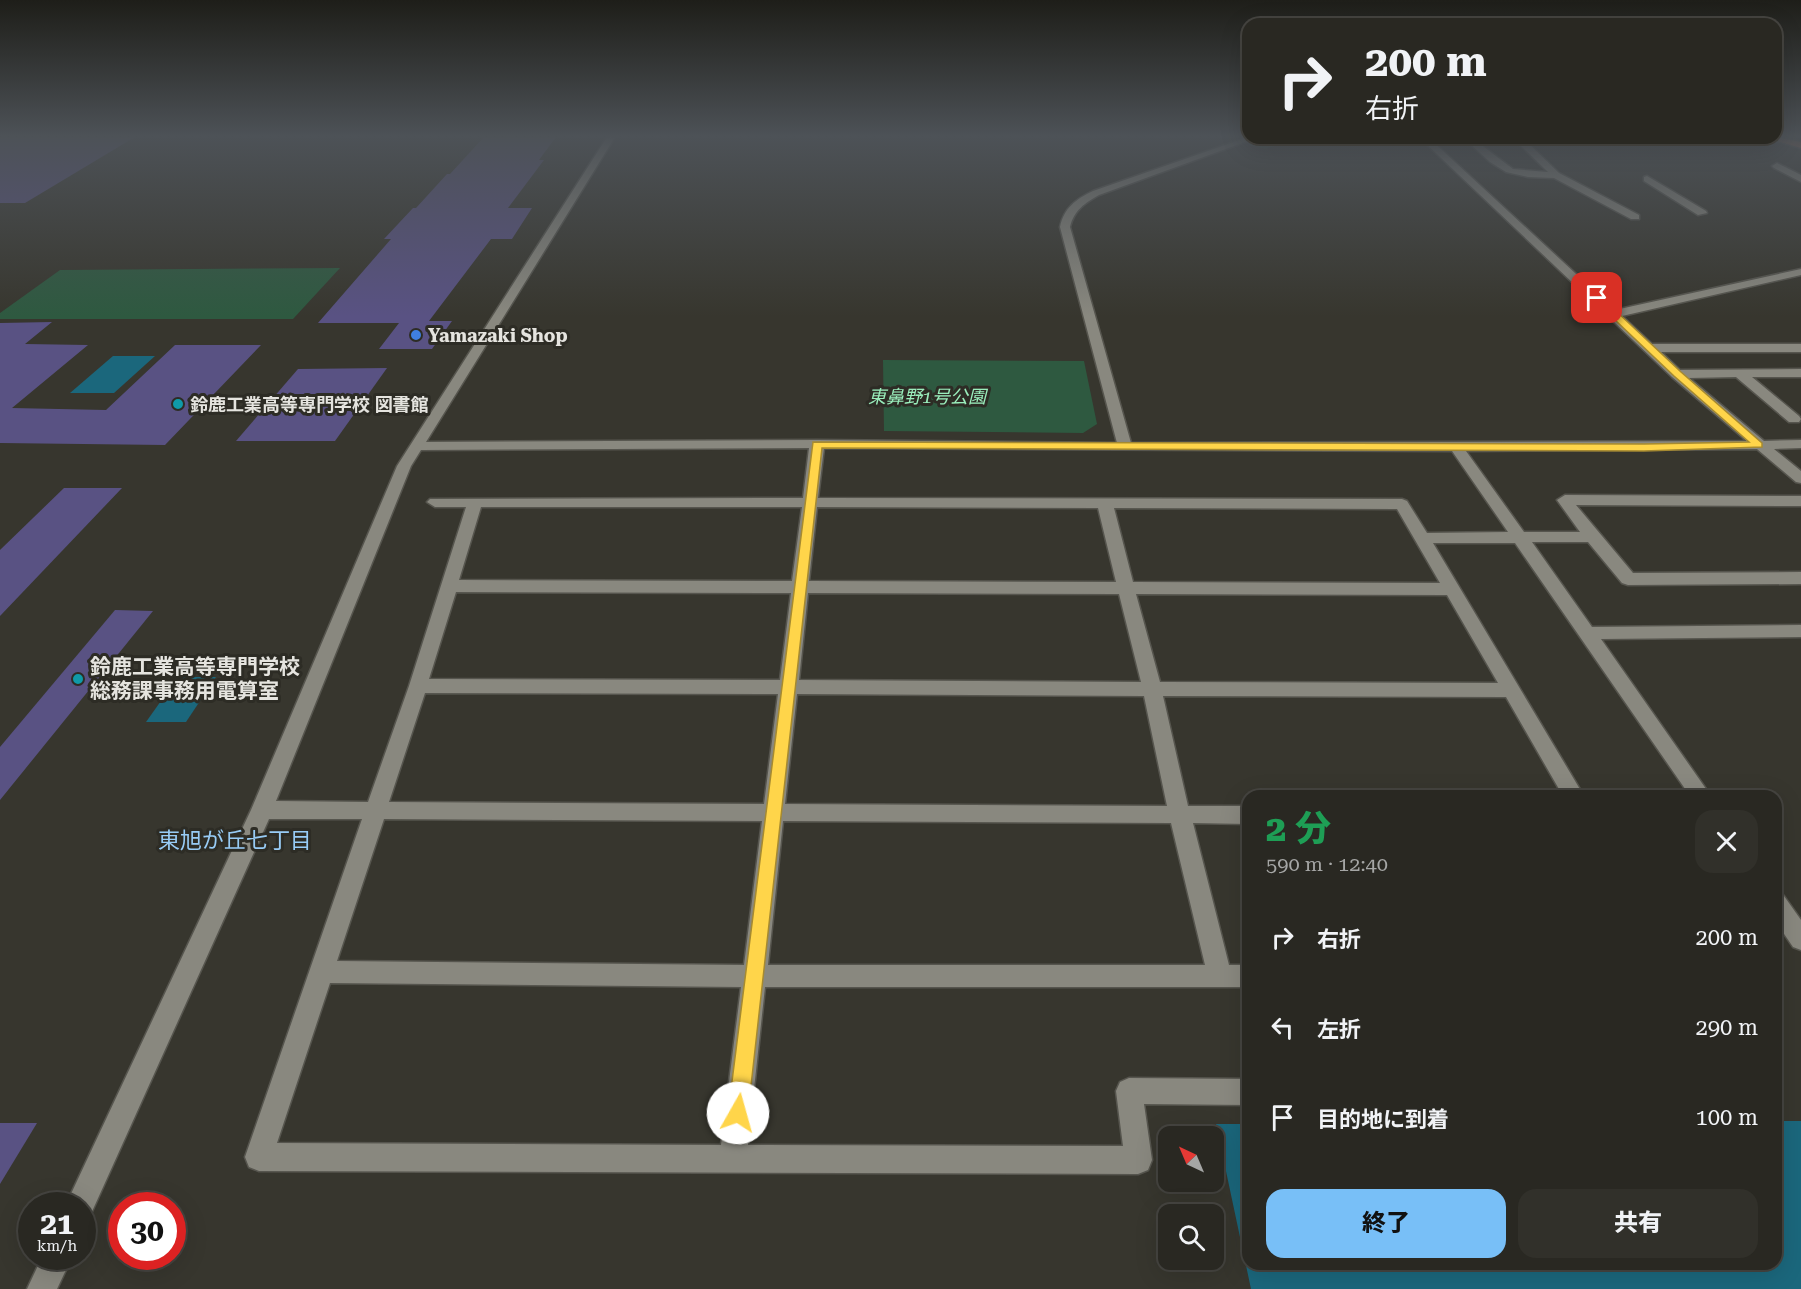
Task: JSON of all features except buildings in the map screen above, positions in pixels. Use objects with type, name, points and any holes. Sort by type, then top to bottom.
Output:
[{"type":"street","points":[[86,1192],[262,810],[387,502],[404,466],[573,197]]},
{"type":"street","points":[[1088,197],[1078,202],[1068,216],[1065,227],[1125,447]]},
{"type":"street","points":[[1488,197],[1677,374],[1801,479]]},
{"type":"street","points":[[1599,197],[1635,216]]},
{"type":"street","points":[[1676,197],[1702,213]]},
{"type":"street","points":[[1614,314],[1801,272]]},
{"type":"street","points":[[1650,348],[1801,348]]},
{"type":"street","points":[[1677,374],[1801,373]]},
{"type":"street","points":[[1740,374],[1794,419]]},
{"type":"street","points":[[417,446],[817,444],[1125,447],[1668,447],[1801,444]]},
{"type":"street","points":[[733,1159],[817,444]]},
{"type":"street","points":[[1456,447],[1697,790]]},
{"type":"street","points":[[1801,501],[1565,501],[1628,579],[1801,578]]},
{"type":"street","points":[[435,502],[1402,504],[1570,790]]},
{"type":"street","points":[[475,502],[418,686],[259,1157],[1138,1160],[1129,1091],[1242,1092]]},
{"type":"street","points":[[1105,504],[1152,688],[1180,815],[1220,976]]},
{"type":"street","points":[[1423,538],[1592,537]]},
{"type":"street","points":[[450,586],[1452,589]]},
{"type":"street","points":[[1587,633],[1801,631]]},
{"type":"street","points":[[418,686],[1512,690]]},
{"type":"street","points":[[262,810],[1242,815]]},
{"type":"street","points":[[1782,912],[1801,939]]},
{"type":"street","points":[[321,972],[754,976],[1242,976]]},
{"type":"street","points":[[42,1289],[51,1270]]},
{"type":"green space","points":[[340,268],[293,319],[0,319],[0,313],[60,270]]},
{"type":"green space","name":"東鼻野1号公園","points":[[883,360],[1084,361],[1097,424],[1083,433],[884,431]]},
{"type":"water","points":[[113,356],[155,356],[114,393],[70,393]]},
{"type":"water","points":[[178,677],[216,677],[186,722],[146,722]]},
{"type":"water","points":[[1782,1121],[1801,1121],[1801,1289],[1251,1289],[1247,1270],[1782,1270]]},
{"type":"water","points":[[1216,1124],[1242,1124],[1242,1247],[1224,1162],[1224,1126],[1216,1126]]},
{"type":"place","name":"Yamazaki Shop","points":[[416,335]]},
{"type":"place","name":"鈴鹿工業高等専門学校 図書館","points":[[178,404]]},
{"type":"place","name":"鈴鹿工業高等専門学校 総務課事務用電算室","points":[[78,679]]},
{"type":"district","name":"東旭が丘七丁目","points":[[235,840]]},
{"type":"route","points":[[738,1113],[817,444],[1125,447],[1759,445],[1677,374],[1597,298]]}]
